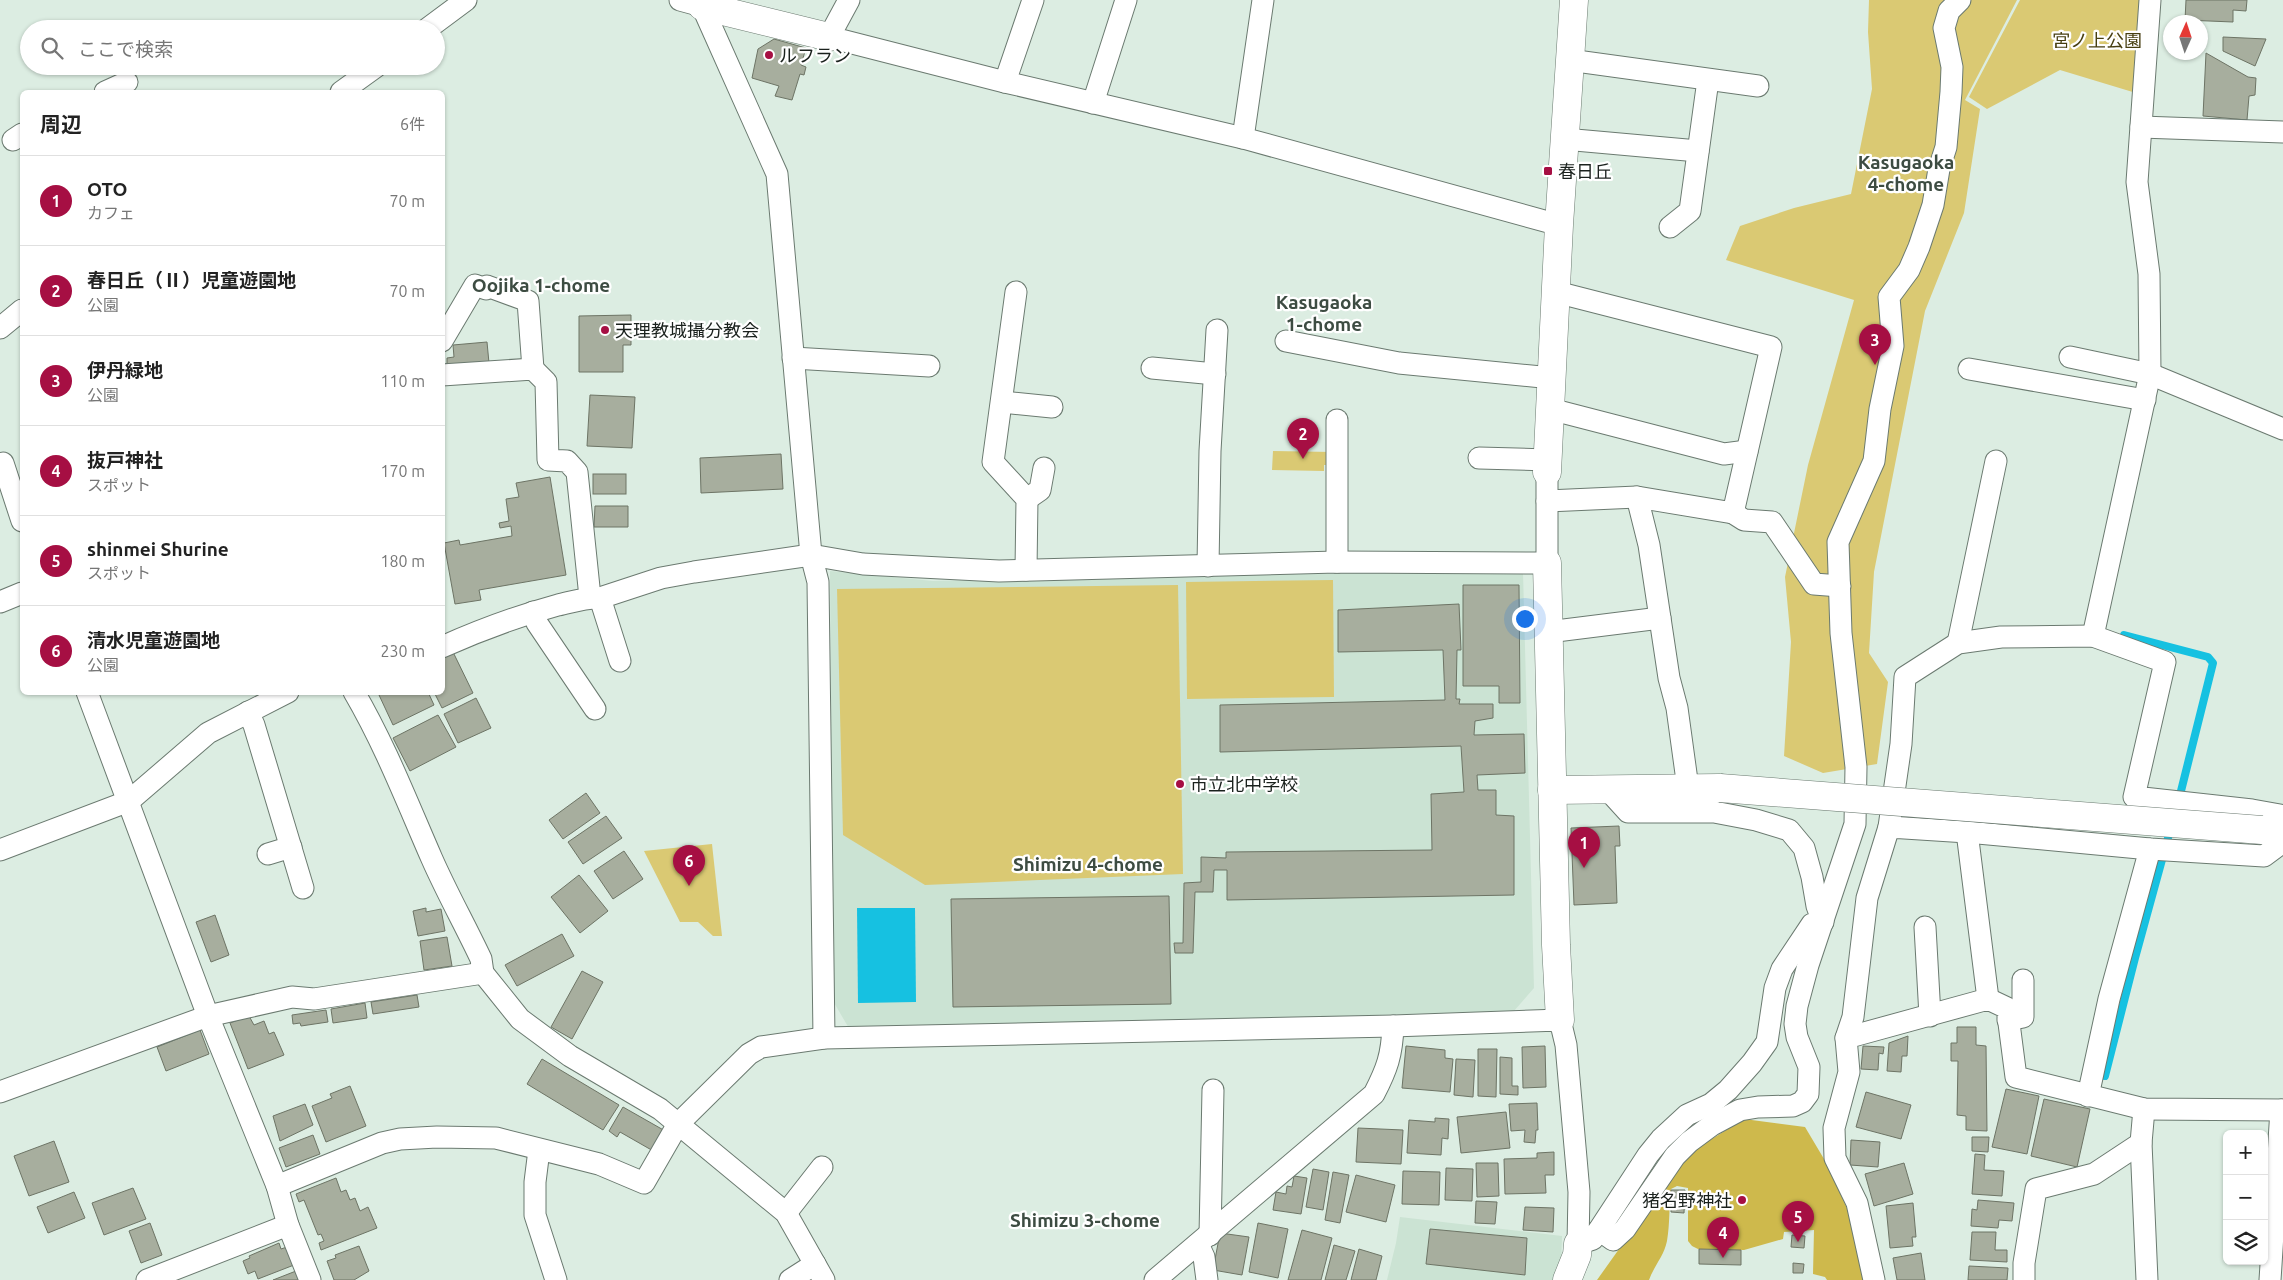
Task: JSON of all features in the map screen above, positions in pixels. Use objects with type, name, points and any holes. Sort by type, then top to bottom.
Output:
[{"type":"street","points":[[439,20],[466,0]]},
{"type":"street","points":[[829,37],[849,0]]},
{"type":"street","points":[[1005,82],[1033,0]]},
{"type":"street","points":[[1093,103],[1126,0]]},
{"type":"street","points":[[1243,138],[1263,0]]},
{"type":"street","points":[[1574,0],[1564,138],[1547,466],[1547,563],[1560,1020],[1566,1045],[1579,1192],[1589,1237]]},
{"type":"street","points":[[1589,1237],[1613,1240],[1625,1229],[1675,1156],[1712,1126],[1740,1110],[1758,1107],[1792,1106],[1802,1102],[1808,1094],[1809,1067],[1797,1037],[1795,1024],[1797,1006],[1855,824],[1856,767],[1841,633],[1838,542],[1874,461],[1880,409],[1893,346],[1889,297],[1909,270],[1933,206],[1939,169],[1946,146],[1952,67],[1944,28],[1949,11],[1960,0]]},
{"type":"street","points":[[2093,636],[2150,374],[2149,274],[2136,188],[2150,0]]},
{"type":"street","points":[[693,2],[1005,82],[1243,138],[1559,225]]},
{"type":"street","points":[[693,2],[776,174],[811,555],[818,582],[824,1038]]},
{"type":"street","points":[[1570,60],[1758,86]]},
{"type":"street","points":[[344,90],[365,75]]},
{"type":"street","points":[[1670,227],[1690,211],[1708,80]]},
{"type":"street","points":[[109,90],[127,82]]},
{"type":"street","points":[[2141,127],[2283,132]]},
{"type":"street","points":[[1564,138],[1698,151]]},
{"type":"street","points":[[445,336],[475,286],[486,289],[488,286],[528,301],[533,370],[546,382],[548,460],[567,461],[578,472],[595,597],[620,661]]},
{"type":"street","points":[[1016,292],[993,462],[1028,499],[1026,570]]},
{"type":"street","points":[[1556,292],[1771,347],[1733,513]]},
{"type":"street","points":[[0,328],[20,312]]},
{"type":"street","points":[[1208,566],[1210,451],[1217,330]]},
{"type":"street","points":[[1286,341],[1399,363],[1552,378]]},
{"type":"street","points":[[2070,357],[2150,374],[2283,429]]},
{"type":"street","points":[[793,358],[929,366]]},
{"type":"street","points":[[1152,368],[1215,374]]},
{"type":"street","points":[[1969,369],[1997,381],[2144,400]]},
{"type":"street","points":[[445,375],[533,370]]},
{"type":"street","points":[[1002,402],[1052,407]]},
{"type":"street","points":[[1550,409],[1724,454],[1747,451]]},
{"type":"street","points":[[1337,420],[1337,562]]},
{"type":"street","points":[[1479,458],[1547,466]]},
{"type":"street","points":[[1958,643],[1996,461]]},
{"type":"street","points":[[1,462],[20,476]]},
{"type":"street","points":[[1,462],[20,515]]},
{"type":"street","points":[[1028,499],[1040,490],[1044,468]]},
{"type":"street","points":[[1547,501],[1637,497],[1733,513],[1744,520],[1772,522],[1814,584],[1840,586]]},
{"type":"street","points":[[1637,497],[1649,545],[1669,678],[1677,708],[1688,788]]},
{"type":"street","points":[[445,646],[533,612],[661,578],[811,555],[863,564],[999,571],[1337,562],[1547,563]]},
{"type":"street","points":[[0,602],[20,595]]},
{"type":"street","points":[[533,612],[537,622],[595,709]]},
{"type":"street","points":[[1548,632],[1660,618]]},
{"type":"street","points":[[1874,1280],[1857,1203],[1835,1158],[1834,1128],[1849,1072],[1846,1038],[1853,1017],[1867,898],[1889,827],[1901,744],[1905,677],[1958,643],[2001,637],[2093,636],[2165,662],[2134,797],[2252,810],[2280,815],[2278,830],[2264,856],[2150,849],[1967,832],[1889,827]]},
{"type":"street","points":[[88,695],[208,1016],[277,1186],[288,1225],[310,1280]]},
{"type":"street","points":[[0,850],[129,801],[208,733],[282,695]]},
{"type":"street","points":[[356,695],[391,762],[433,861],[481,958],[483,973],[520,1019],[544,1039],[660,1109],[786,1213],[819,1272],[790,1280]]},
{"type":"street","points":[[248,712],[254,725],[303,888]]},
{"type":"street","points":[[1552,790],[1720,788],[2278,830]]},
{"type":"street","points":[[1608,790],[1628,812],[1714,812],[1756,820],[1789,830],[1804,848],[1817,906],[1823,922]]},
{"type":"street","points":[[1967,832],[1988,999]]},
{"type":"street","points":[[268,854],[291,847]]},
{"type":"street","points":[[2088,1096],[2109,999],[2150,849]]},
{"type":"street","points":[[1567,1280],[1577,1255],[1589,1237],[1661,1139],[1687,1115],[1711,1104],[1728,1090],[1752,1063],[1767,1042],[1775,988],[1784,963],[1812,924],[1823,922]]},
{"type":"street","points":[[1925,927],[1930,1016]]},
{"type":"street","points":[[0,1092],[208,1016],[292,997],[314,1000],[483,973]]},
{"type":"street","points":[[2008,1020],[2023,1017],[2023,980]]},
{"type":"street","points":[[1846,1038],[1988,999],[2007,1008],[2016,1077],[2144,1109],[2282,1110],[2265,1273]]},
{"type":"street","points":[[277,1186],[382,1143],[400,1139],[437,1137],[496,1138],[599,1164],[644,1183],[678,1124],[750,1054],[761,1047],[824,1038],[1393,1026],[1560,1020]]},
{"type":"street","points":[[1155,1280],[1374,1094],[1386,1071],[1392,1050],[1393,1026]]},
{"type":"street","points":[[1207,1280],[1204,1239],[1213,1090]]},
{"type":"street","points":[[2144,1109],[2141,1143],[2147,1280]]},
{"type":"street","points":[[2024,1280],[2024,1263],[2036,1189],[2094,1174],[2141,1143]]},
{"type":"street","points":[[539,1150],[535,1182],[535,1215],[556,1280]]},
{"type":"street","points":[[786,1213],[822,1167]]},
{"type":"street","points":[[147,1280],[288,1225]]},
{"type":"shaded area","name":"市立北中学校","points":[[830,571],[933,581],[1183,575],[1523,572],[1534,988],[1514,1011],[850,1030],[833,1001]]},
{"type":"shaded area","name":"猪名野神社","points":[[1744,1119],[1805,1127],[1827,1164],[1860,1237],[1869,1280],[1827,1280],[1825,1277],[1813,1274],[1814,1230],[1784,1232],[1783,1239],[1744,1250],[1698,1249],[1688,1241],[1688,1188],[1677,1186],[1671,1189],[1666,1246],[1649,1280],[1597,1280],[1686,1155]]},
{"type":"shaded area","points":[[1400,1217],[1562,1236],[1561,1268],[1556,1280],[1387,1280]]},
{"type":"green space","points":[[1869,0],[2017,0],[1965,100],[1980,109],[1964,213],[1925,311],[1874,572],[1869,653],[1888,682],[1877,764],[1823,773],[1784,756],[1791,642],[1785,577],[1808,465],[1854,300],[1726,260],[1740,226],[1794,208],[1851,194],[1872,89],[1868,32]]},
{"type":"green space","name":"宮ノ上公園","points":[[2020,0],[2141,0],[2136,93],[2060,70],[1987,109],[1969,97]]},
{"type":"green space","points":[[1273,451],[1333,452],[1333,465],[1324,465],[1324,471],[1272,470]]},
{"type":"green space","points":[[1333,580],[1334,697],[1187,699],[1186,582]]},
{"type":"green space","points":[[1178,585],[1183,874],[925,885],[843,835],[837,589]]},
{"type":"green space","points":[[712,844],[722,936],[713,936],[698,922],[680,922],[644,851]]},
{"type":"water","points":[[857,908],[915,908],[916,1002],[858,1003]]},
{"type":"building","points":[[2186,0],[2247,0],[2246,11],[2233,10],[2233,22],[2208,21],[2208,15],[2185,15]]},
{"type":"building","points":[[2223,37],[2266,39],[2255,66],[2223,51]]},
{"type":"building","points":[[774,39],[806,48],[801,65],[806,67],[804,75],[800,74],[792,100],[775,96],[779,86],[752,78],[758,49]]},
{"type":"building","points":[[2208,54],[2248,77],[2256,78],[2255,95],[2249,96],[2247,120],[2203,116],[2206,60],[2208,60]]},
{"type":"building","name":"天理教城攝分教会","points":[[631,315],[631,345],[623,345],[623,372],[579,372],[579,316]]},
{"type":"building","points":[[487,342],[489,363],[447,365],[447,358],[454,357],[453,345]]},
{"type":"building","points":[[590,395],[635,397],[632,448],[587,446]]},
{"type":"building","points":[[781,454],[783,489],[701,493],[700,458]]},
{"type":"building","points":[[593,474],[626,474],[626,494],[593,494]]},
{"type":"building","points":[[550,477],[566,575],[479,590],[481,600],[455,604],[445,543],[459,540],[460,545],[512,536],[511,526],[500,528],[499,523],[509,521],[506,499],[519,497],[516,483]]},
{"type":"building","points":[[595,506],[628,506],[628,527],[594,527]]},
{"type":"building","points":[[1463,585],[1519,585],[1520,703],[1499,703],[1499,686],[1463,686]]},
{"type":"building","points":[[1459,604],[1461,650],[1457,650],[1456,699],[1460,699],[1459,704],[1493,704],[1493,718],[1475,721],[1474,735],[1524,734],[1525,773],[1477,775],[1478,790],[1496,790],[1496,815],[1514,816],[1514,895],[1227,900],[1227,870],[1214,870],[1213,892],[1195,892],[1193,953],[1175,953],[1174,943],[1183,943],[1184,883],[1201,882],[1201,857],[1226,858],[1226,852],[1432,850],[1431,794],[1464,792],[1461,746],[1220,752],[1220,705],[1445,700],[1443,650],[1338,652],[1338,610]]},
{"type":"building","points":[[453,652],[473,693],[442,708],[436,695],[445,695],[445,656]]},
{"type":"building","points":[[379,695],[429,695],[434,705],[393,725]]},
{"type":"building","points":[[476,698],[491,728],[458,743],[444,714]]},
{"type":"building","points":[[438,715],[456,747],[410,771],[393,738]]},
{"type":"building","points":[[586,793],[600,813],[563,839],[549,820]]},
{"type":"building","points":[[606,816],[622,838],[583,864],[568,842]]},
{"type":"building","points":[[1619,826],[1620,846],[1615,846],[1617,903],[1574,905],[1571,828]]},
{"type":"building","points":[[624,851],[643,879],[613,899],[594,871]]},
{"type":"building","points":[[579,875],[608,911],[580,933],[551,897]]},
{"type":"building","points":[[1169,896],[1171,1004],[953,1007],[951,899]]},
{"type":"building","points":[[426,908],[426,912],[441,909],[445,931],[418,936],[413,911]]},
{"type":"building","points":[[215,915],[229,955],[211,962],[196,922]]},
{"type":"building","points":[[562,934],[574,956],[517,986],[505,965]]},
{"type":"building","points":[[447,937],[452,966],[424,970],[420,941]]},
{"type":"building","points":[[582,971],[603,982],[572,1039],[551,1027]]},
{"type":"building","points":[[417,995],[419,1007],[373,1014],[371,1002]]},
{"type":"building","points":[[365,1003],[367,1018],[333,1023],[331,1009]]},
{"type":"building","points":[[326,1010],[328,1022],[301,1026],[300,1023],[293,1024],[292,1015]]},
{"type":"building","points":[[249,1016],[254,1025],[264,1021],[269,1034],[274,1032],[284,1055],[248,1069],[230,1023]]},
{"type":"building","points":[[1957,1027],[1976,1027],[1976,1045],[1986,1046],[1987,1131],[1966,1130],[1966,1116],[1957,1115],[1958,1061],[1951,1061],[1951,1043],[1957,1043]]},
{"type":"building","points":[[200,1030],[209,1054],[166,1071],[157,1047]]},
{"type":"building","points":[[1908,1036],[1907,1056],[1902,1056],[1901,1072],[1887,1071],[1889,1043]]},
{"type":"building","points":[[1406,1046],[1445,1050],[1445,1058],[1453,1059],[1450,1092],[1402,1088]]},
{"type":"building","points":[[1545,1046],[1546,1087],[1523,1088],[1522,1047]]},
{"type":"building","points":[[1863,1046],[1884,1047],[1883,1054],[1879,1053],[1878,1070],[1861,1069]]},
{"type":"building","points":[[1478,1049],[1497,1049],[1496,1097],[1478,1096]]},
{"type":"building","points":[[1500,1057],[1512,1058],[1512,1086],[1518,1086],[1518,1095],[1500,1094]]},
{"type":"building","points":[[542,1059],[619,1105],[603,1130],[527,1084]]},
{"type":"building","points":[[1456,1059],[1475,1060],[1473,1097],[1454,1095]]},
{"type":"building","points":[[350,1086],[366,1126],[326,1142],[312,1106],[332,1098],[330,1094]]},
{"type":"building","points":[[2006,1089],[2039,1096],[2027,1154],[1992,1147]]},
{"type":"building","points":[[1866,1092],[1911,1105],[1901,1139],[1856,1127]]},
{"type":"building","points":[[2044,1099],[2090,1109],[2077,1167],[2031,1156]]},
{"type":"building","points":[[1537,1103],[1538,1130],[1536,1130],[1535,1143],[1524,1142],[1525,1130],[1511,1131],[1509,1104]]},
{"type":"building","points":[[305,1104],[313,1125],[280,1141],[273,1116]]},
{"type":"building","points":[[623,1107],[667,1132],[655,1152],[620,1132],[617,1137],[609,1131]]},
{"type":"building","points":[[1506,1112],[1510,1148],[1461,1153],[1457,1117]]},
{"type":"building","points":[[1435,1118],[1449,1119],[1448,1139],[1442,1138],[1441,1155],[1407,1153],[1409,1120],[1435,1122]]},
{"type":"building","points":[[1358,1128],[1403,1130],[1401,1164],[1356,1162]]},
{"type":"building","points":[[313,1135],[320,1154],[286,1167],[279,1148]]},
{"type":"building","points":[[1972,1137],[1989,1137],[1988,1152],[1972,1151]]},
{"type":"building","points":[[1851,1140],[1880,1142],[1878,1167],[1850,1165]]},
{"type":"building","points":[[54,1141],[69,1182],[29,1196],[14,1156]]},
{"type":"building","points":[[1554,1152],[1554,1175],[1545,1175],[1546,1193],[1505,1194],[1504,1159],[1537,1158],[1537,1153]]},
{"type":"building","points":[[1975,1154],[1985,1155],[1984,1170],[2004,1171],[2002,1196],[1972,1194]]},
{"type":"building","points":[[1476,1163],[1498,1163],[1499,1196],[1477,1197]]},
{"type":"building","points":[[1904,1163],[1913,1194],[1874,1206],[1865,1174]]},
{"type":"building","points":[[1446,1168],[1473,1169],[1472,1201],[1445,1200]]},
{"type":"building","points":[[1313,1169],[1329,1172],[1323,1210],[1306,1207]]},
{"type":"building","points":[[1403,1171],[1440,1172],[1439,1205],[1402,1204]]},
{"type":"building","points":[[1333,1172],[1349,1175],[1340,1223],[1325,1220]]},
{"type":"building","points":[[1356,1175],[1395,1185],[1386,1222],[1346,1212]]},
{"type":"building","points":[[1294,1176],[1307,1178],[1301,1214],[1273,1210],[1276,1192],[1286,1194],[1287,1186],[1292,1187]]},
{"type":"building","points":[[336,1178],[341,1192],[346,1190],[350,1200],[355,1198],[360,1211],[368,1207],[377,1228],[321,1250],[319,1243],[324,1241],[321,1234],[318,1235],[304,1200],[299,1202],[296,1194]]},
{"type":"building","points":[[133,1188],[146,1219],[104,1235],[92,1203]]},
{"type":"building","points":[[1671,1190],[1685,1190],[1684,1213],[1671,1212]]},
{"type":"building","points":[[74,1192],[85,1218],[48,1233],[37,1207]]},
{"type":"building","points":[[1978,1200],[2014,1203],[2012,1221],[1999,1220],[1998,1228],[1971,1226],[1972,1209],[1977,1210]]},
{"type":"building","points":[[1476,1201],[1497,1202],[1495,1224],[1475,1223]]},
{"type":"building","points":[[1913,1203],[1916,1237],[1912,1237],[1913,1246],[1890,1248],[1886,1206]]},
{"type":"building","points":[[1525,1207],[1554,1208],[1553,1232],[1523,1230]]},
{"type":"building","points":[[150,1223],[162,1255],[141,1263],[129,1231]]},
{"type":"building","points":[[1258,1223],[1288,1229],[1278,1278],[1249,1272]]},
{"type":"building","points":[[1430,1229],[1527,1238],[1525,1275],[1426,1264]]},
{"type":"building","points":[[1302,1230],[1332,1238],[1321,1280],[1288,1280]]},
{"type":"building","points":[[1972,1232],[1996,1232],[1995,1250],[2007,1250],[2007,1262],[1970,1260]]},
{"type":"building","points":[[1220,1233],[1249,1237],[1242,1275],[1213,1270]]},
{"type":"building","points":[[1792,1235],[1805,1236],[1804,1248],[1791,1247]]},
{"type":"building","points":[[279,1243],[281,1249],[287,1247],[294,1265],[258,1279],[255,1271],[248,1274],[243,1261],[250,1258],[249,1256]]},
{"type":"building","points":[[1334,1245],[1355,1251],[1346,1280],[1325,1280]]},
{"type":"building","points":[[359,1246],[369,1271],[354,1280],[334,1280],[327,1261],[336,1258],[335,1255]]},
{"type":"building","points":[[1359,1249],[1382,1256],[1376,1280],[1351,1280]]},
{"type":"building","points":[[1699,1249],[1741,1250],[1741,1265],[1699,1264]]},
{"type":"building","points":[[1921,1253],[1925,1280],[1897,1280],[1893,1258]]},
{"type":"building","points":[[1793,1263],[1804,1264],[1803,1273],[1793,1273]]},
{"type":"building","points":[[1969,1266],[2008,1268],[2007,1280],[1968,1280]]},
{"type":"building","points":[[296,1271],[300,1280],[273,1280]]},
{"type":"waterway","points":[[2124,635],[2208,657],[2213,663],[2179,799]]},
{"type":"waterway","points":[[2105,1076],[2171,827]]},
{"type":"place","name":"ルフラン","points":[[769,55]]},
{"type":"place","name":"春日丘","points":[[1548,171]]},
{"type":"place","name":"天理教城攝分教会","points":[[605,330]]},
{"type":"place","name":"伊丹緑地","points":[[1875,365]]},
{"type":"place","name":"春日丘（Ⅱ）児童遊園地","points":[[1303,459]]},
{"type":"place","name":"市立北中学校","points":[[1180,784]]},
{"type":"place","name":"OTO","points":[[1584,868]]},
{"type":"place","name":"清水児童遊園地","points":[[689,886]]},
{"type":"place","name":"猪名野神社","points":[[1742,1200]]},
{"type":"place","name":"shinmei Shurine","points":[[1798,1242]]},
{"type":"place","name":"抜戸神社","points":[[1723,1258]]},
{"type":"district","name":"Kasugaoka 4-chome","points":[[1906,173]]},
{"type":"district","name":"Oojika 1-chome","points":[[541,285]]},
{"type":"district","name":"Kasugaoka 1-chome","points":[[1324,313]]},
{"type":"district","name":"Shimizu 4-chome","points":[[1088,864]]},
{"type":"district","name":"Shimizu 3-chome","points":[[1085,1220]]}]
